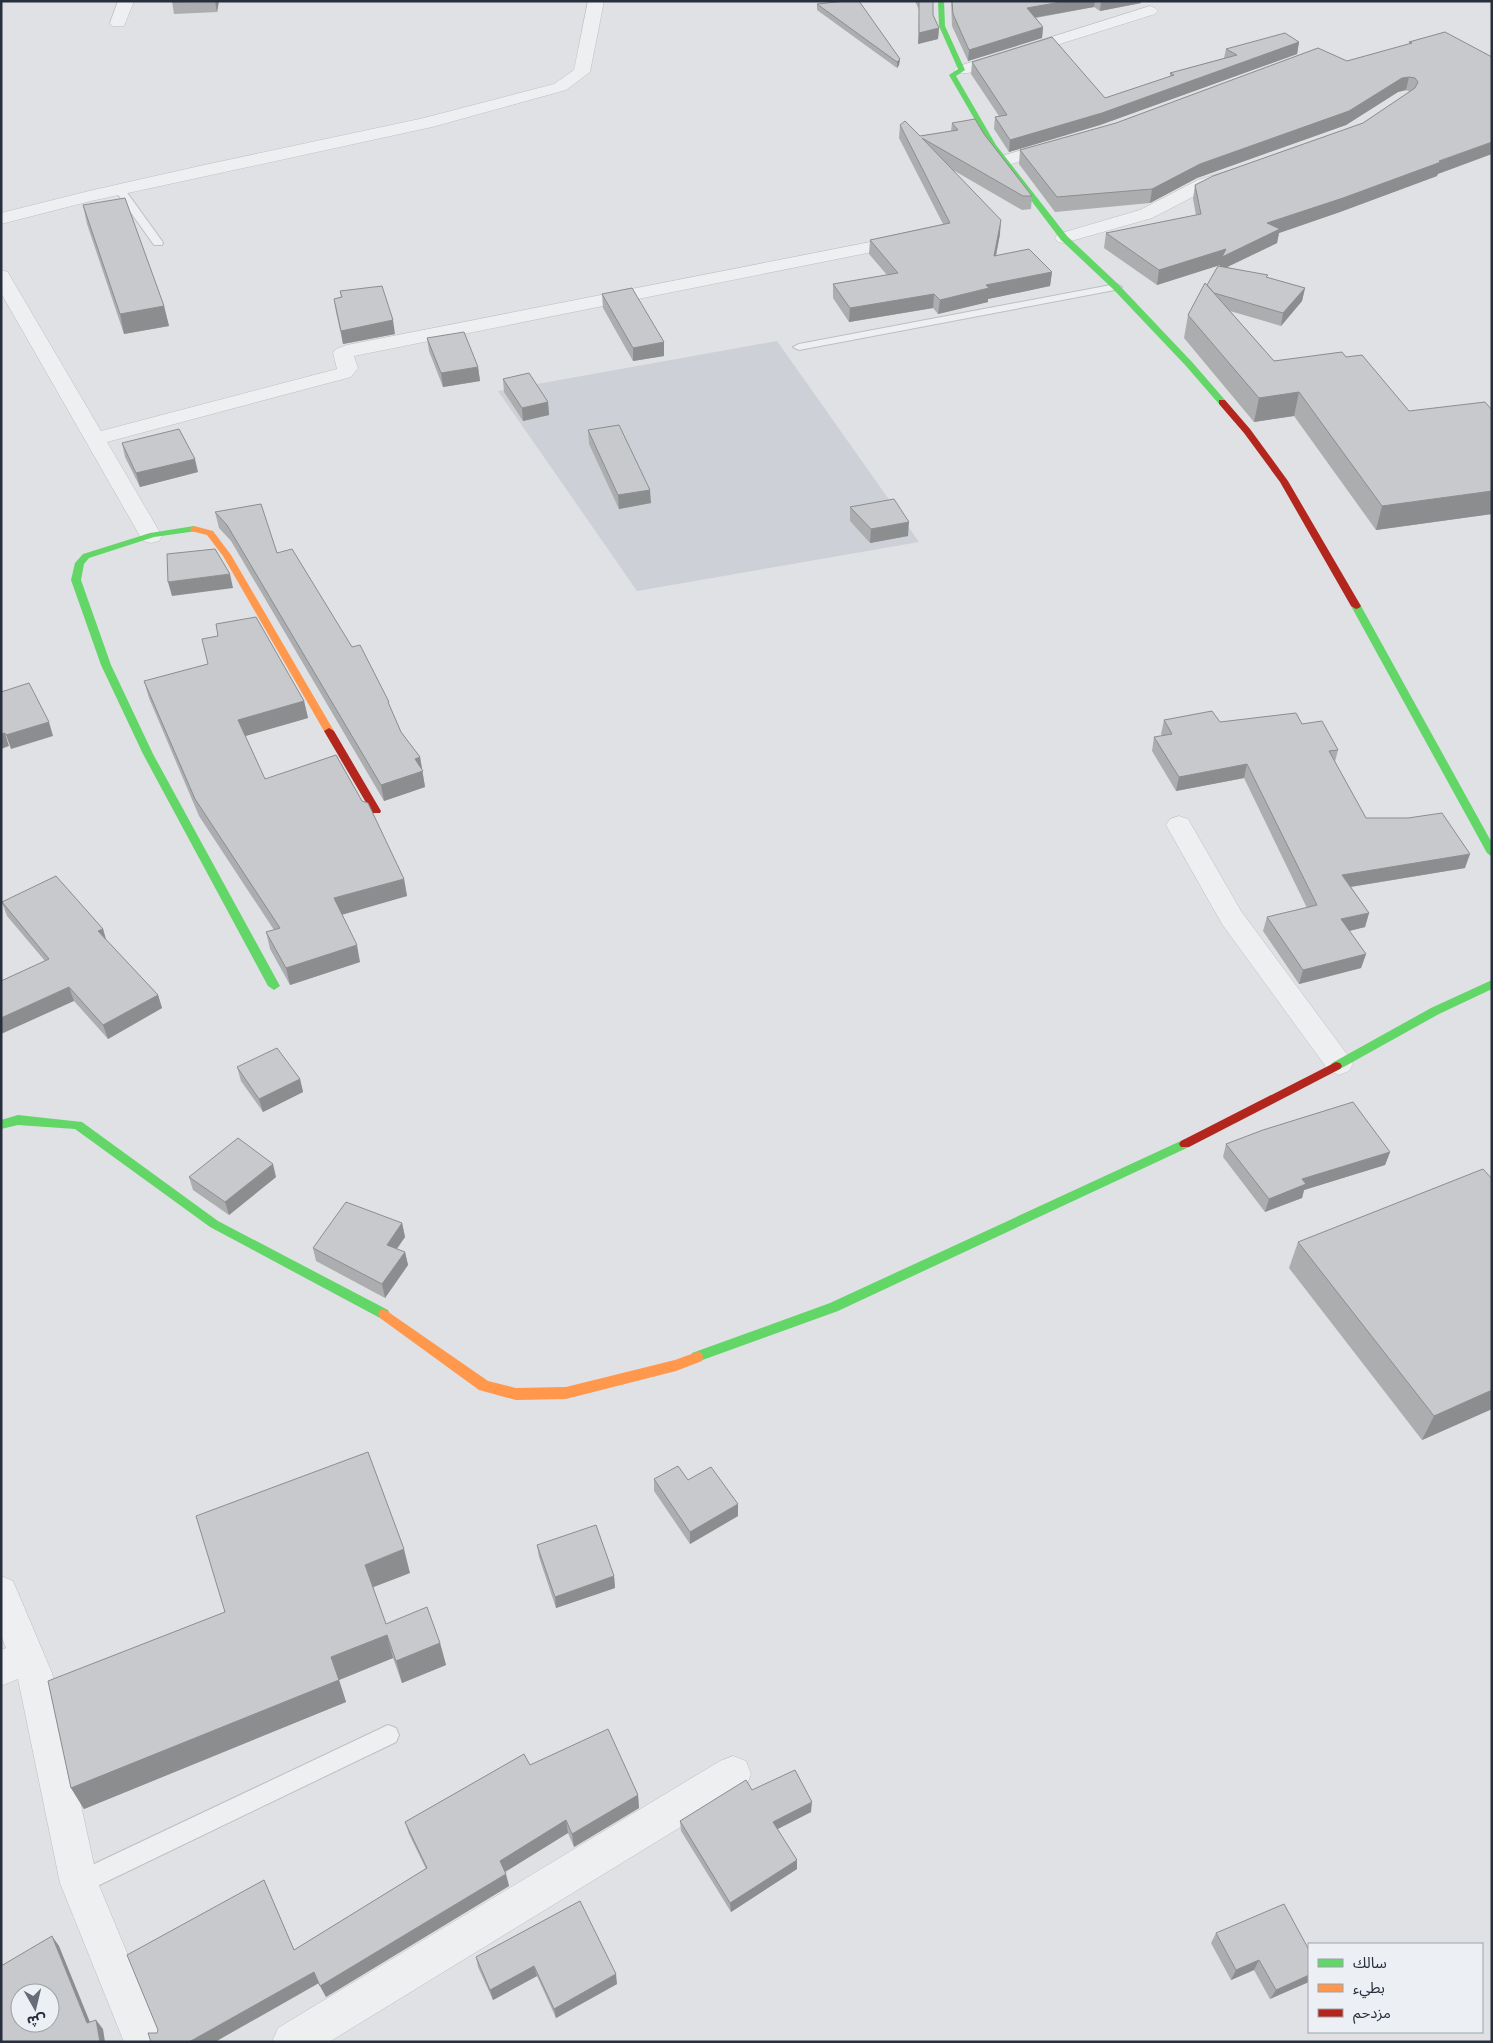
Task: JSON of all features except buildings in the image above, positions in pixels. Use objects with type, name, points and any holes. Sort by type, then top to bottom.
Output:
[{"type":"street","points":[[118,23],[126,1]]},
{"type":"street","points":[[1,218],[119,189],[426,123],[560,87],[582,72],[596,1]]},
{"type":"street","points":[[941,1],[942,26],[962,70]]},
{"type":"street","points":[[1150,11],[952,74],[993,146],[1064,238],[1116,287],[1190,364],[1247,431],[1284,481],[1394,672],[1492,852]]},
{"type":"street","points":[[1004,161],[1070,142]]},
{"type":"street","points":[[1064,238],[1146,214],[1204,184],[1241,171]]},
{"type":"street","points":[[96,439],[344,373],[348,368],[343,353],[347,351],[907,239]]},
{"type":"street","points":[[1,276],[151,536]]},
{"type":"street","points":[[274,986],[148,754],[106,665],[76,580],[80,563],[86,556],[151,536],[190,529],[210,533],[227,554],[376,811]]},
{"type":"street","points":[[1179,825],[1230,917],[1339,1064]]},
{"type":"street","points":[[1,1125],[18,1120],[78,1125],[214,1224],[392,1318],[484,1386],[516,1394],[566,1393],[676,1365],[834,1307],[1162,1156],[1339,1064],[1435,1011],[1492,984]]},
{"type":"street","points":[[1,1592],[14,1662],[34,1673],[79,1883],[144,2042]]},
{"type":"street","points":[[292,2042],[733,1774]]},
{"type":"lane","points":[[119,189],[158,243]]},
{"type":"lane","points":[[799,347],[1116,287]]},
{"type":"lane","points":[[79,1883],[388,1735]]},
{"type":"shaded area","points":[[777,341],[919,542],[637,591],[498,391]]},
{"type":"traffic: fast","points":[[941,1],[942,26],[962,70],[952,75],[993,146],[1064,238],[1116,287],[1222,402]]},
{"type":"traffic: fast","points":[[194,529],[153,535],[86,556],[80,563],[76,580],[106,665],[148,754],[274,986]]},
{"type":"traffic: fast","points":[[1356,606],[1492,853]]},
{"type":"traffic: fast","points":[[1336,1066],[1435,1011],[1492,984]]},
{"type":"traffic: fast","points":[[1,1125],[18,1120],[78,1125],[214,1224],[384,1314]]},
{"type":"traffic: fast","points":[[697,1357],[834,1307],[1185,1144]]},
{"type":"traffic: slow","points":[[194,529],[210,533],[227,555],[329,731]]},
{"type":"traffic: slow","points":[[384,1314],[484,1386],[516,1394],[566,1393],[676,1365],[697,1357]]},
{"type":"traffic: jam","points":[[1222,402],[1247,431],[1284,481],[1356,606]]},
{"type":"traffic: jam","points":[[329,731],[376,811]]},
{"type":"traffic: jam","points":[[1185,1144],[1336,1066]]}]
